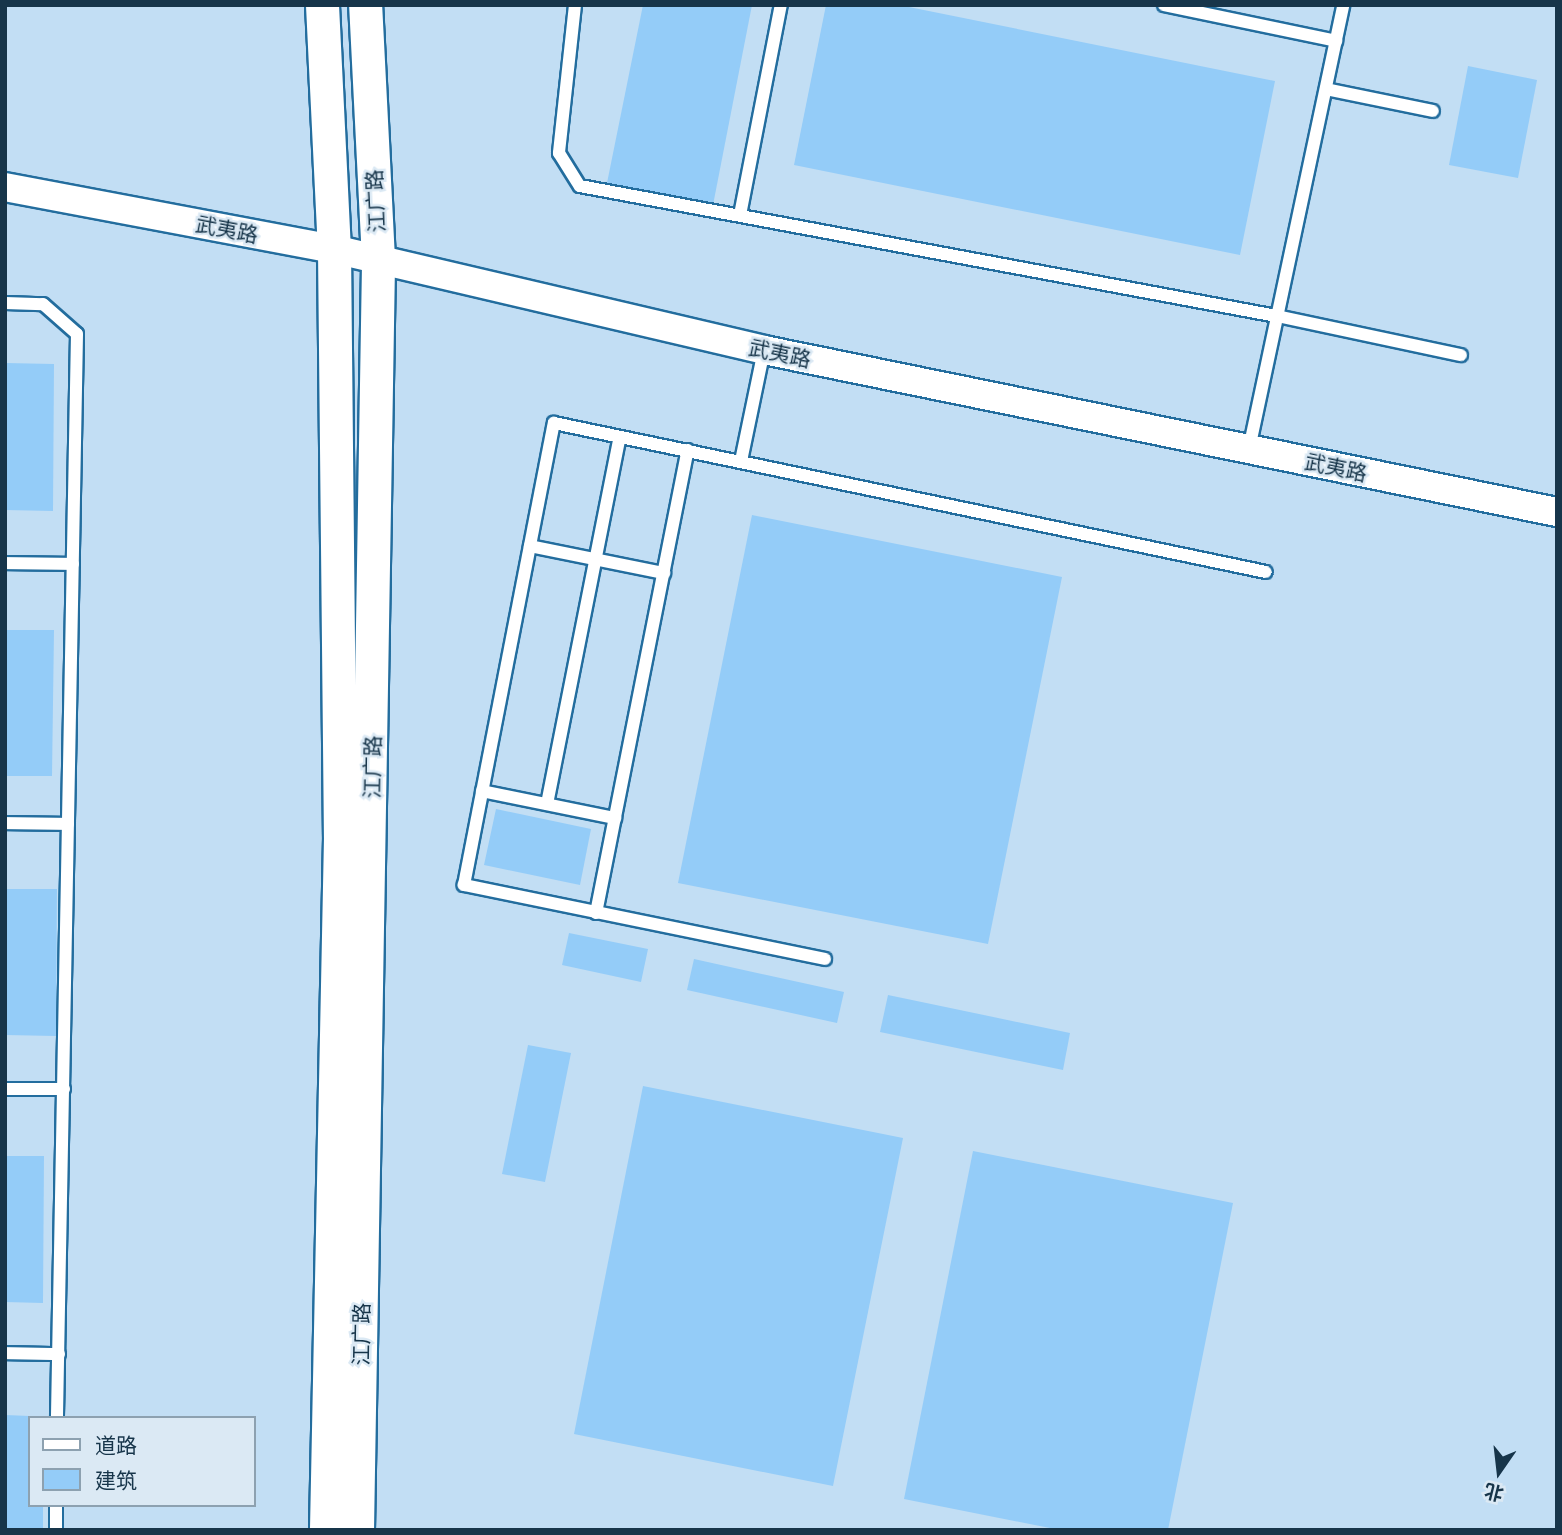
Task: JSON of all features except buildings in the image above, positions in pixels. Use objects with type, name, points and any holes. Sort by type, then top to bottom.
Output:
[{"type":"main road","name":"江广路","points":[[322,5],[334,249],[340,837],[326,1530]]},
{"type":"main road","name":"江广路","points":[[357,1530],[378,258],[365,5]]},
{"type":"street","name":"武夷路","points":[[5,187],[378,258],[764,350],[1557,512]]},
{"type":"lane","points":[[575,5],[559,153],[580,186],[1277,316],[1461,355]]},
{"type":"lane","points":[[740,215],[781,5]]},
{"type":"lane","points":[[1164,5],[1336,41]]},
{"type":"lane","points":[[1249,449],[1343,5]]},
{"type":"lane","points":[[1326,89],[1433,111]]},
{"type":"lane","points":[[5,303],[43,304],[77,334],[57,1416]]},
{"type":"lane","points":[[741,461],[764,350]]},
{"type":"lane","points":[[825,959],[464,885],[554,424],[1266,572]]},
{"type":"lane","points":[[547,804],[620,437]]},
{"type":"lane","points":[[596,913],[688,450]]},
{"type":"lane","points":[[530,546],[664,573]]},
{"type":"lane","points":[[5,563],[73,564]]},
{"type":"lane","points":[[482,791],[615,818]]},
{"type":"lane","points":[[5,823],[68,824]]},
{"type":"lane","points":[[5,1089],[64,1089]]},
{"type":"lane","points":[[5,1353],[59,1354]]},
{"type":"lane","points":[[55,1530],[56,1507]]}]
